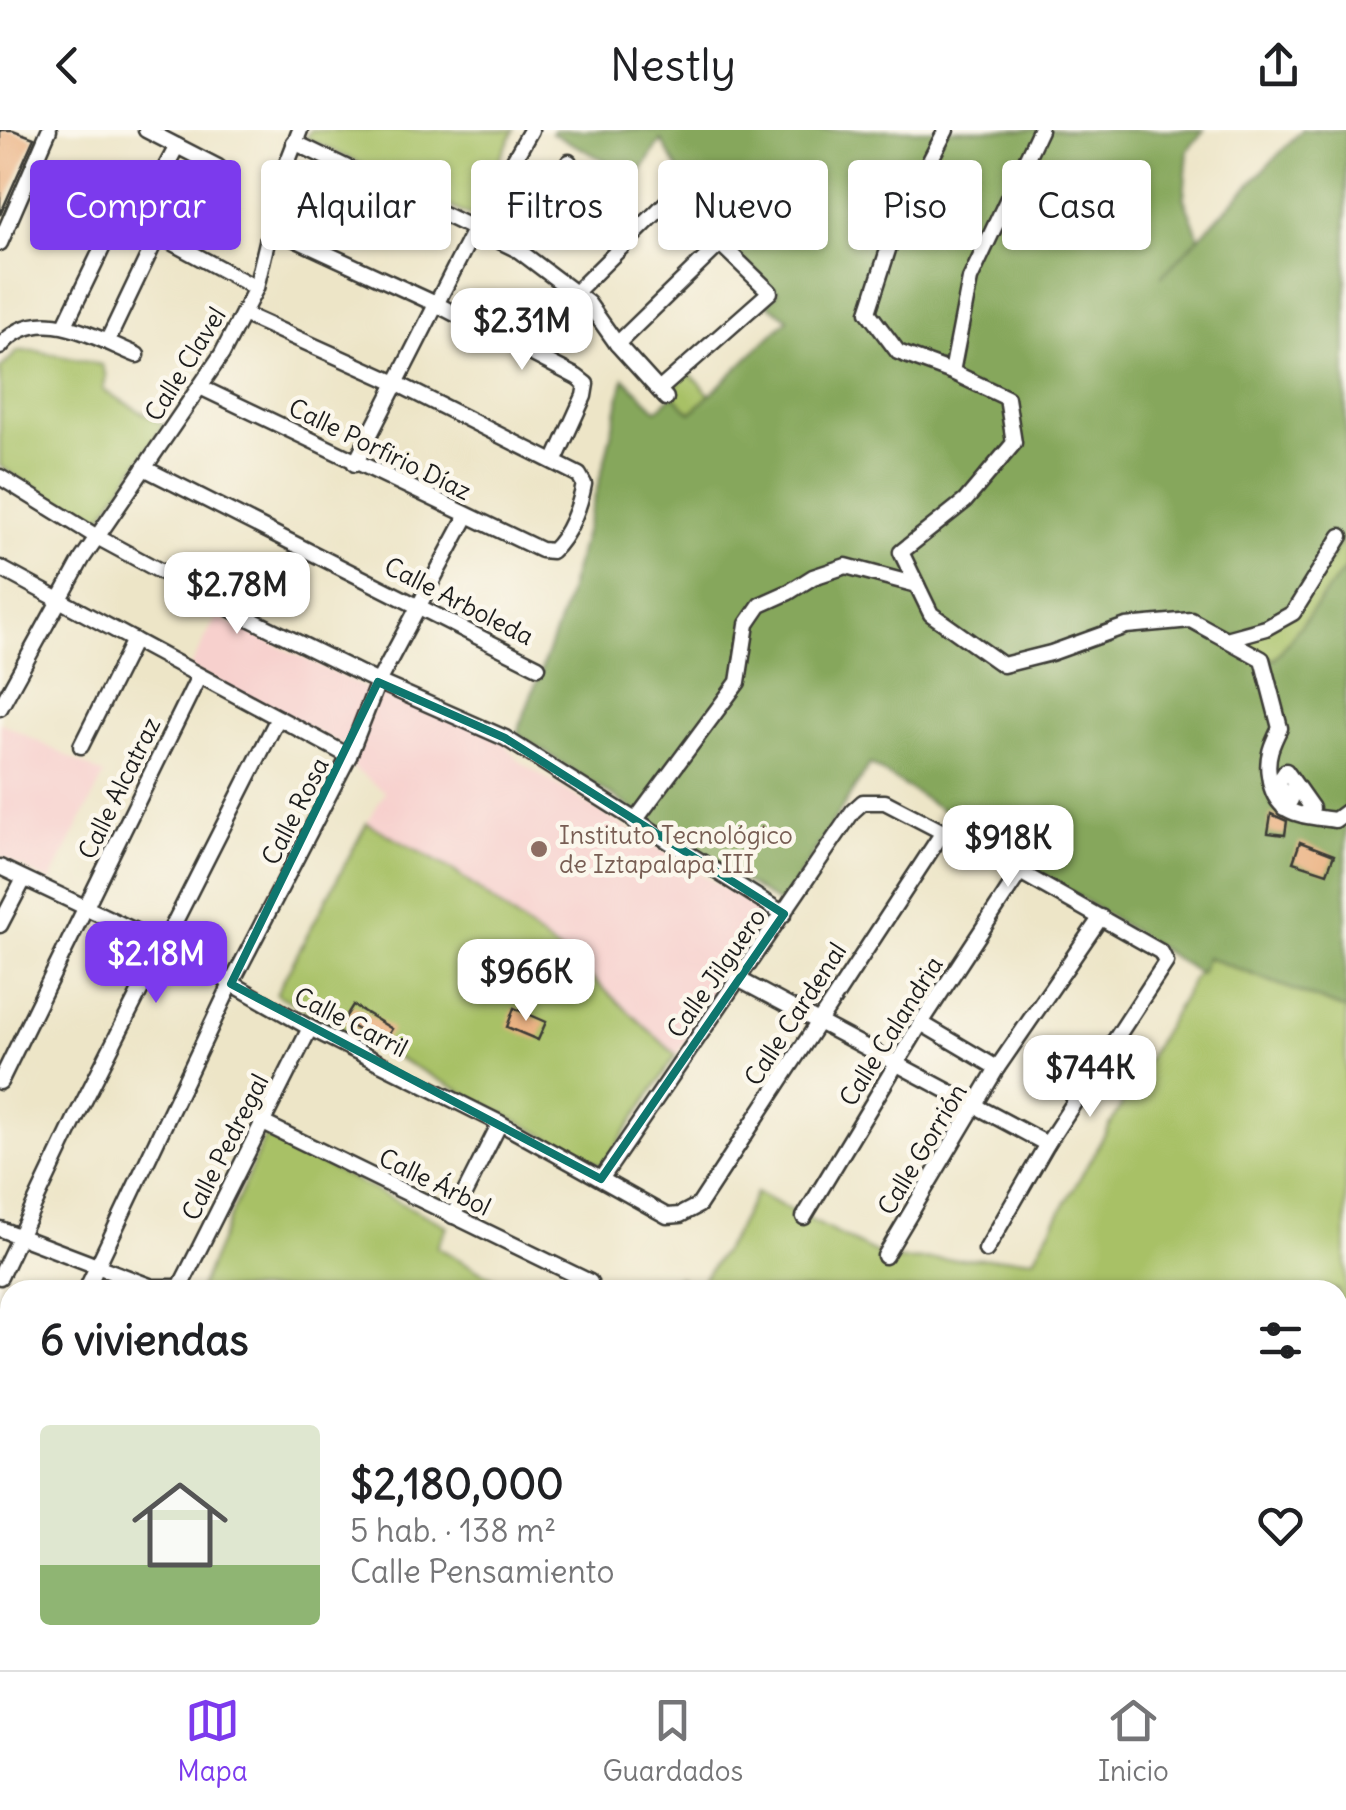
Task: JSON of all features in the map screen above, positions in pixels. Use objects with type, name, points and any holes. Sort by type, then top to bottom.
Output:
[{"type":"street","points":[[37,160],[49,130]]},
{"type":"street","points":[[146,130],[205,160]]},
{"type":"street","points":[[513,160],[530,130]]},
{"type":"street","points":[[946,130],[895,228],[868,312],[898,352],[1007,398],[1014,443],[966,501],[901,552],[931,614],[1002,664],[1050,654],[1126,626],[1191,620],[1262,659],[1280,728],[1267,764],[1273,798],[1284,808],[1303,815],[1342,818]]},
{"type":"street","points":[[952,372],[970,278],[1040,130]]},
{"type":"street","points":[[297,136],[471,228]]},
{"type":"street","name":"Calle Clavel","points":[[288,160],[297,136]]},
{"type":"street","points":[[170,160],[178,146]]},
{"type":"street","points":[[0,244],[30,177]]},
{"type":"street","points":[[576,292],[658,211]]},
{"type":"street","points":[[355,464],[471,236]]},
{"type":"street","points":[[65,326],[101,250]]},
{"type":"street","points":[[106,342],[151,250]]},
{"type":"street","points":[[182,250],[256,288]]},
{"type":"street","name":"Calle Clavel","points":[[0,708],[97,537],[222,354],[256,288],[266,250]]},
{"type":"street","points":[[243,314],[555,460],[584,396],[586,384],[577,376],[436,304],[316,250]]},
{"type":"street","points":[[518,250],[588,303],[617,344],[663,394],[770,292],[726,250]]},
{"type":"street","points":[[617,344],[714,250]]},
{"type":"street","points":[[0,347],[17,330],[48,322],[136,355]]},
{"type":"street","name":"Calle Porfirio Díaz","points":[[200,386],[355,464],[541,550],[552,551],[562,543],[584,484],[579,475],[555,460]]},
{"type":"street","name":"Calle Arboleda","points":[[144,468],[538,668]]},
{"type":"street","points":[[0,477],[97,537],[236,612],[378,682],[505,738],[784,914]]},
{"type":"street","name":"Calle Rosa","points":[[90,1280],[231,984],[348,756],[378,682],[467,516]]},
{"type":"street","points":[[1226,639],[1266,628],[1293,613],[1340,536]]},
{"type":"street","points":[[634,822],[738,682],[747,624],[760,605],[812,577],[846,566],[917,585]]},
{"type":"street","points":[[0,568],[348,756]]},
{"type":"street","points":[[81,746],[134,640]]},
{"type":"street","name":"Calle Alcatraz","points":[[0,1082],[199,676]]},
{"type":"street","points":[[0,1277],[162,944],[278,718]]},
{"type":"street","points":[[1284,808],[1291,800],[1277,784],[1286,771],[1312,808],[1303,815]]},
{"type":"street","name":"Calle Jilguero","points":[[601,1179],[853,811],[863,802],[885,802],[943,832]]},
{"type":"street","points":[[943,832],[1100,917],[1160,952],[1166,962],[1047,1144],[986,1250]]},
{"type":"street","name":"Calle Cardenal","points":[[680,1214],[699,1205],[943,832]]},
{"type":"street","name":"Calle Carril","points":[[0,867],[162,944],[310,1028],[500,1123],[666,1216],[680,1214]]},
{"type":"street","name":"Calle Calandria","points":[[804,1217],[921,1023],[1020,872]]},
{"type":"street","points":[[0,925],[24,879]]},
{"type":"street","name":"Calle Gorrión","points":[[884,1256],[996,1068],[1100,917]]},
{"type":"street","points":[[738,979],[1047,1144]]},
{"type":"street","points":[[921,1023],[996,1068]]},
{"type":"street","name":"Calle Pedregal","points":[[183,1280],[310,1028]]},
{"type":"street","name":"Calle Árbol","points":[[261,1122],[586,1280]]},
{"type":"street","points":[[453,1216],[500,1123]]},
{"type":"street","points":[[0,1230],[97,1265]]},
{"type":"street","name":"Calle Pedregal","points":[[97,1265],[136,1280]]},
{"type":"highlighted area","points":[[378,682],[505,738],[784,914],[601,1179],[231,984]]},
{"type":"shaded area","points":[[217,616],[370,690],[346,747],[190,668]]},
{"type":"shaded area","name":"Instituto Tecnológico de Iztapalapa III","points":[[382,680],[502,739],[517,760],[771,917],[676,1055],[582,969],[454,871],[367,823],[385,792],[350,766]]},
{"type":"shaded area","points":[[0,722],[104,775],[50,882],[0,856]]},
{"type":"green space","points":[[310,130],[514,130],[500,160],[471,160],[471,217],[451,207],[451,160],[352,160],[306,138]]},
{"type":"green space","points":[[1204,130],[1188,150],[1184,198],[1199,237],[1161,277],[1302,130],[1346,130],[1346,536],[1307,594],[1266,628],[1230,638],[1274,660],[1346,567],[1346,1010],[1207,957],[1200,974],[870,764],[781,905],[517,734],[562,614],[624,378],[657,410],[673,395],[691,413],[788,319],[767,304],[778,293],[730,250],[828,250],[828,160],[672,160],[661,140],[638,175],[638,160],[604,160],[552,133]]},
{"type":"green space","points":[[18,351],[37,351],[102,365],[106,376],[103,390],[164,425],[95,526],[0,466],[0,369]]},
{"type":"green space","points":[[689,372],[710,395],[691,414],[670,392]]},
{"type":"green space","points":[[1346,536],[1346,651],[1324,687],[1226,639]]},
{"type":"green space","points":[[367,823],[454,871],[582,969],[676,1055],[603,1166],[276,994]]},
{"type":"green space","points":[[1206,957],[1346,1010],[1346,1280],[703,1280],[732,1238],[756,1193],[890,1260],[1034,1258]]},
{"type":"green space","points":[[265,1136],[447,1226],[437,1247],[496,1280],[203,1280]]},
{"type":"building","points":[[0,130],[34,138],[0,215]]},
{"type":"building","points":[[1271,814],[1287,821],[1285,835],[1268,833]]},
{"type":"building","points":[[1300,842],[1334,855],[1327,873],[1293,862]]},
{"type":"building","points":[[353,1005],[392,1029],[382,1044],[343,1021]]},
{"type":"building","points":[[514,1008],[546,1022],[538,1040],[507,1027]]},
{"type":"place","name":"Instituto Tecnológico de Iztapalapa III","points":[[539,849]]}]
